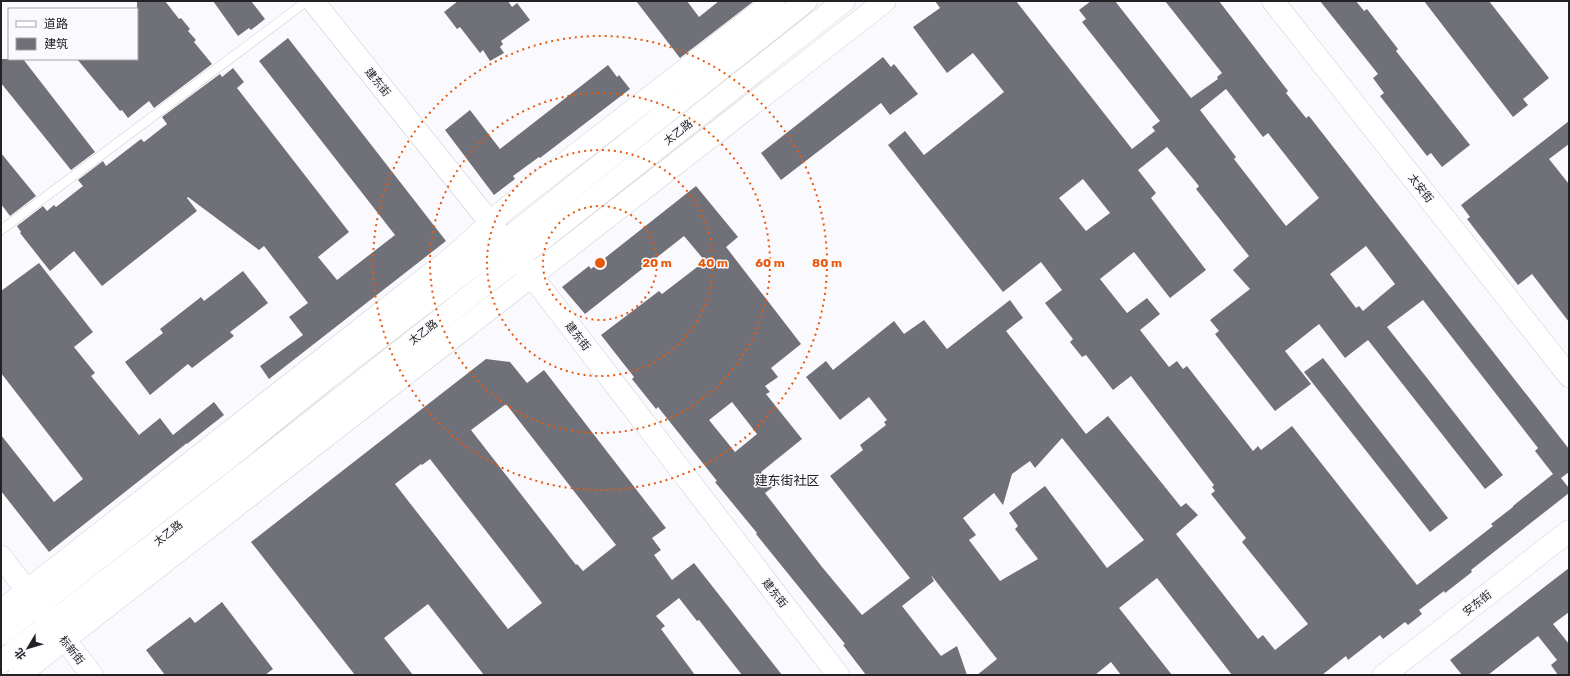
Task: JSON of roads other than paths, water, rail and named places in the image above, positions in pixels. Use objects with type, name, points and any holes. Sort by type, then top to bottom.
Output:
[{"type":"main road","name":"建东街","points":[[314,1],[532,276],[838,675]]},
{"type":"main road","points":[[1,611],[32,598],[448,260],[507,208],[774,1]]},
{"type":"main road","name":"太乙路","points":[[1,662],[252,468],[806,1]]},
{"type":"main road","name":"太乙路","points":[[1,634],[32,598],[232,455],[327,378],[511,250],[844,1]]},
{"type":"main road","points":[[19,675],[885,1]]},
{"type":"main road","name":"太安街","points":[[1273,1],[1569,376]]},
{"type":"main road","name":"安东街","points":[[1384,675],[1569,531]]},
{"type":"main road","name":"标新街","points":[[1,557],[92,675]]},
{"type":"lane","points":[[1,230],[307,1]]},
{"type":"district","name":"建东街社区","points":[[787,480]]}]
